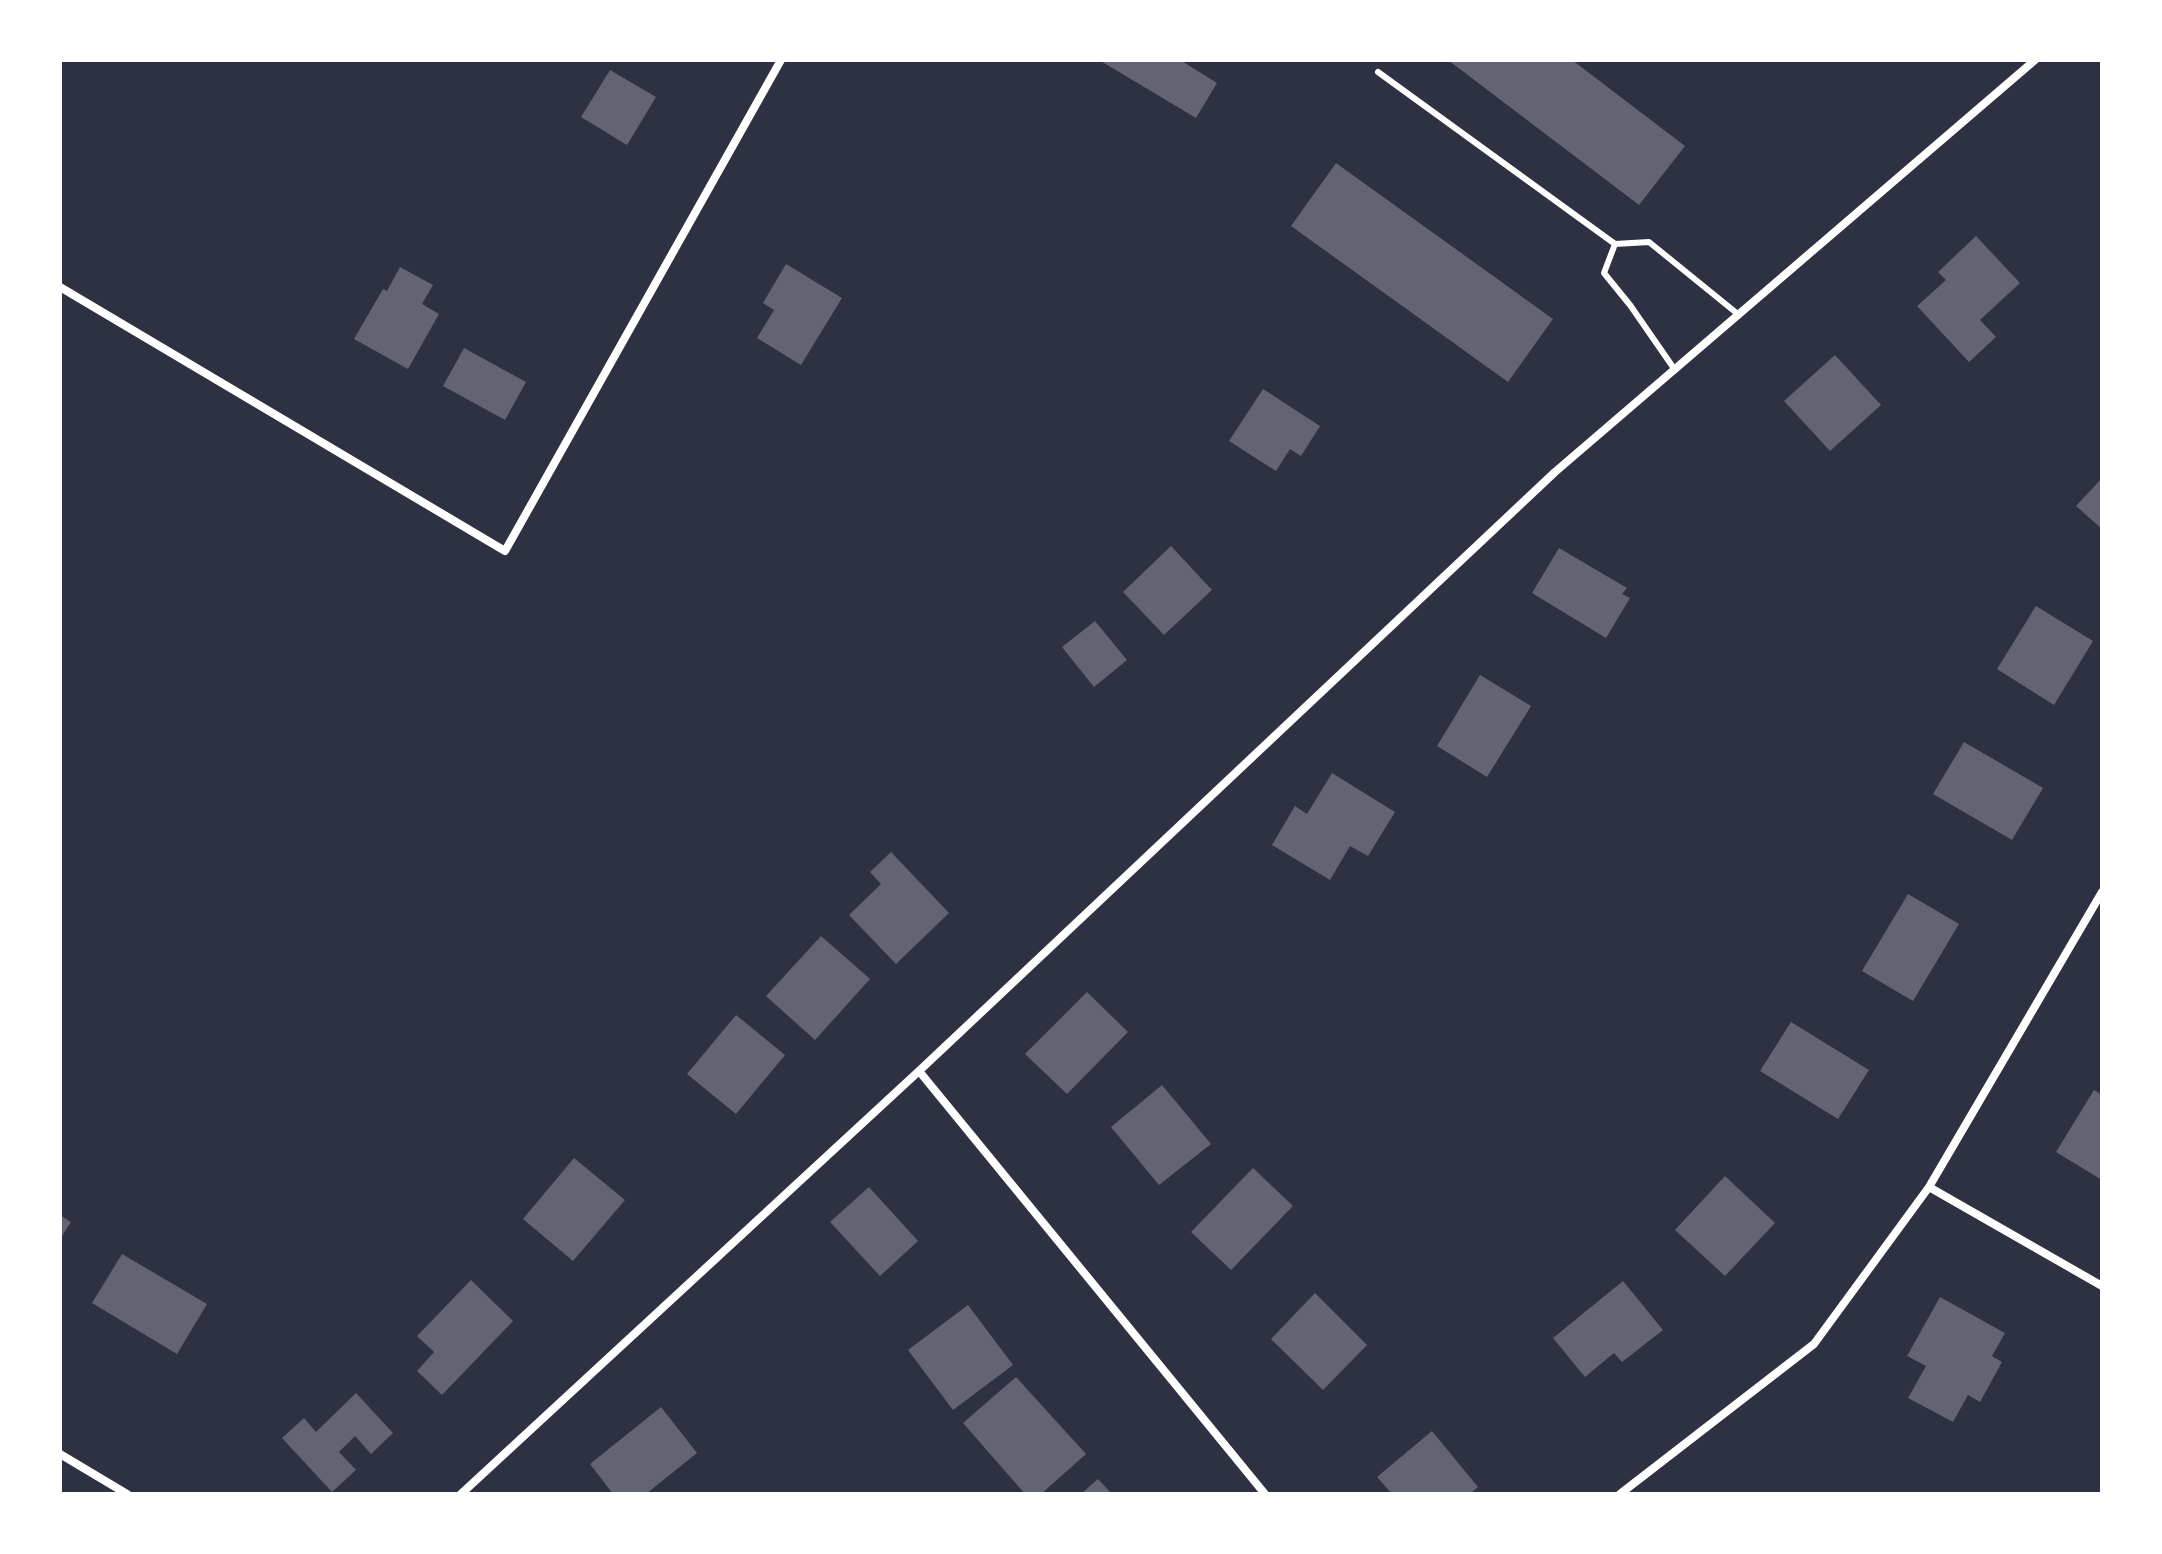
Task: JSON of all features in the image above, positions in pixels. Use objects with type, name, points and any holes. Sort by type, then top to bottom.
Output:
[{"type":"street","points":[[60,287],[505,551],[781,60]]},
{"type":"street","points":[[466,1492],[919,1071],[1555,472],[2035,60]]},
{"type":"street","points":[[1620,1494],[1814,1344],[1929,1187],[2102,892]]},
{"type":"street","points":[[919,1071],[1265,1494]]},
{"type":"street","points":[[1929,1187],[2102,1286]]},
{"type":"street","points":[[60,1454],[127,1494]]},
{"type":"lane","points":[[1378,72],[1615,244],[1649,242],[1739,315]]},
{"type":"lane","points":[[1615,244],[1604,273],[1675,370]]},
{"type":"building","points":[[1099,60],[1180,60],[1217,83],[1196,118]]},
{"type":"building","points":[[1448,60],[1572,60],[1685,146],[1639,205]]},
{"type":"building","points":[[610,70],[656,97],[627,145],[581,117]]},
{"type":"building","points":[[1336,163],[1553,319],[1508,382],[1291,226]]},
{"type":"building","points":[[1976,236],[2020,283],[1980,320],[1996,337],[1969,362],[1917,306],[1946,280],[1938,272]]},
{"type":"building","points":[[786,264],[842,298],[801,365],[757,338],[774,310],[763,303]]},
{"type":"building","points":[[400,267],[433,285],[422,304],[439,314],[408,369],[354,339],[383,289],[387,291]]},
{"type":"building","points":[[464,348],[526,382],[505,420],[443,386]]},
{"type":"building","points":[[1835,355],[1881,405],[1830,451],[1784,401]]},
{"type":"building","points":[[1263,389],[1320,426],[1301,456],[1290,449],[1276,471],[1229,441]]},
{"type":"building","points":[[2102,478],[2102,529],[2076,506]]},
{"type":"building","points":[[1171,546],[1212,590],[1164,635],[1123,592]]},
{"type":"building","points":[[1559,548],[1627,588],[1622,594],[1630,598],[1606,638],[1532,593]]},
{"type":"building","points":[[2036,606],[2093,641],[2054,705],[1997,669]]},
{"type":"building","points":[[1095,621],[1127,660],[1094,687],[1062,647]]},
{"type":"building","points":[[1480,675],[1531,706],[1487,777],[1437,746]]},
{"type":"building","points":[[1964,742],[2043,788],[2012,840],[1933,794]]},
{"type":"building","points":[[1332,773],[1395,812],[1368,856],[1350,846],[1330,880],[1272,845],[1295,806],[1307,814]]},
{"type":"building","points":[[891,852],[949,913],[896,964],[849,915],[881,884],[870,872]]},
{"type":"building","points":[[1908,894],[1959,924],[1913,1001],[1862,971]]},
{"type":"building","points":[[821,936],[870,979],[815,1040],[766,996]]},
{"type":"building","points":[[1087,992],[1128,1032],[1067,1094],[1025,1054]]},
{"type":"building","points":[[736,1015],[785,1055],[736,1114],[687,1074]]},
{"type":"building","points":[[1791,1022],[1869,1070],[1838,1119],[1760,1071]]},
{"type":"building","points":[[1162,1085],[1211,1144],[1159,1185],[1111,1127]]},
{"type":"building","points":[[2094,1090],[2102,1095],[2102,1180],[2056,1152]]},
{"type":"building","points":[[574,1158],[625,1200],[573,1261],[523,1219]]},
{"type":"building","points":[[1253,1168],[1293,1206],[1231,1270],[1191,1232]]},
{"type":"building","points":[[1725,1176],[1775,1223],[1725,1276],[1675,1230]]},
{"type":"building","points":[[869,1187],[918,1241],[880,1276],[830,1222]]},
{"type":"building","points":[[60,1215],[71,1222],[60,1239]]},
{"type":"building","points":[[122,1254],[207,1304],[177,1354],[92,1303]]},
{"type":"building","points":[[471,1280],[513,1321],[442,1395],[417,1371],[434,1352],[417,1336]]},
{"type":"building","points":[[1623,1281],[1663,1330],[1622,1362],[1614,1353],[1585,1377],[1553,1338]]},
{"type":"building","points":[[1315,1293],[1367,1345],[1323,1390],[1271,1339]]},
{"type":"building","points":[[1940,1297],[2005,1333],[1992,1356],[2002,1362],[1980,1402],[1968,1395],[1953,1422],[1908,1398],[1926,1366],[1907,1356]]},
{"type":"building","points":[[968,1305],[1013,1365],[953,1410],[908,1350]]},
{"type":"building","points":[[1016,1377],[1086,1454],[1041,1494],[1025,1494],[963,1423]]},
{"type":"building","points":[[356,1393],[393,1433],[371,1454],[355,1436],[339,1452],[356,1470],[332,1492],[282,1438],[304,1418],[316,1432]]},
{"type":"building","points":[[661,1407],[697,1453],[646,1494],[613,1494],[590,1464]]},
{"type":"building","points":[[1432,1431],[1478,1487],[1470,1494],[1392,1494],[1377,1477]]},
{"type":"building","points":[[1098,1479],[1112,1494],[1081,1494]]}]
